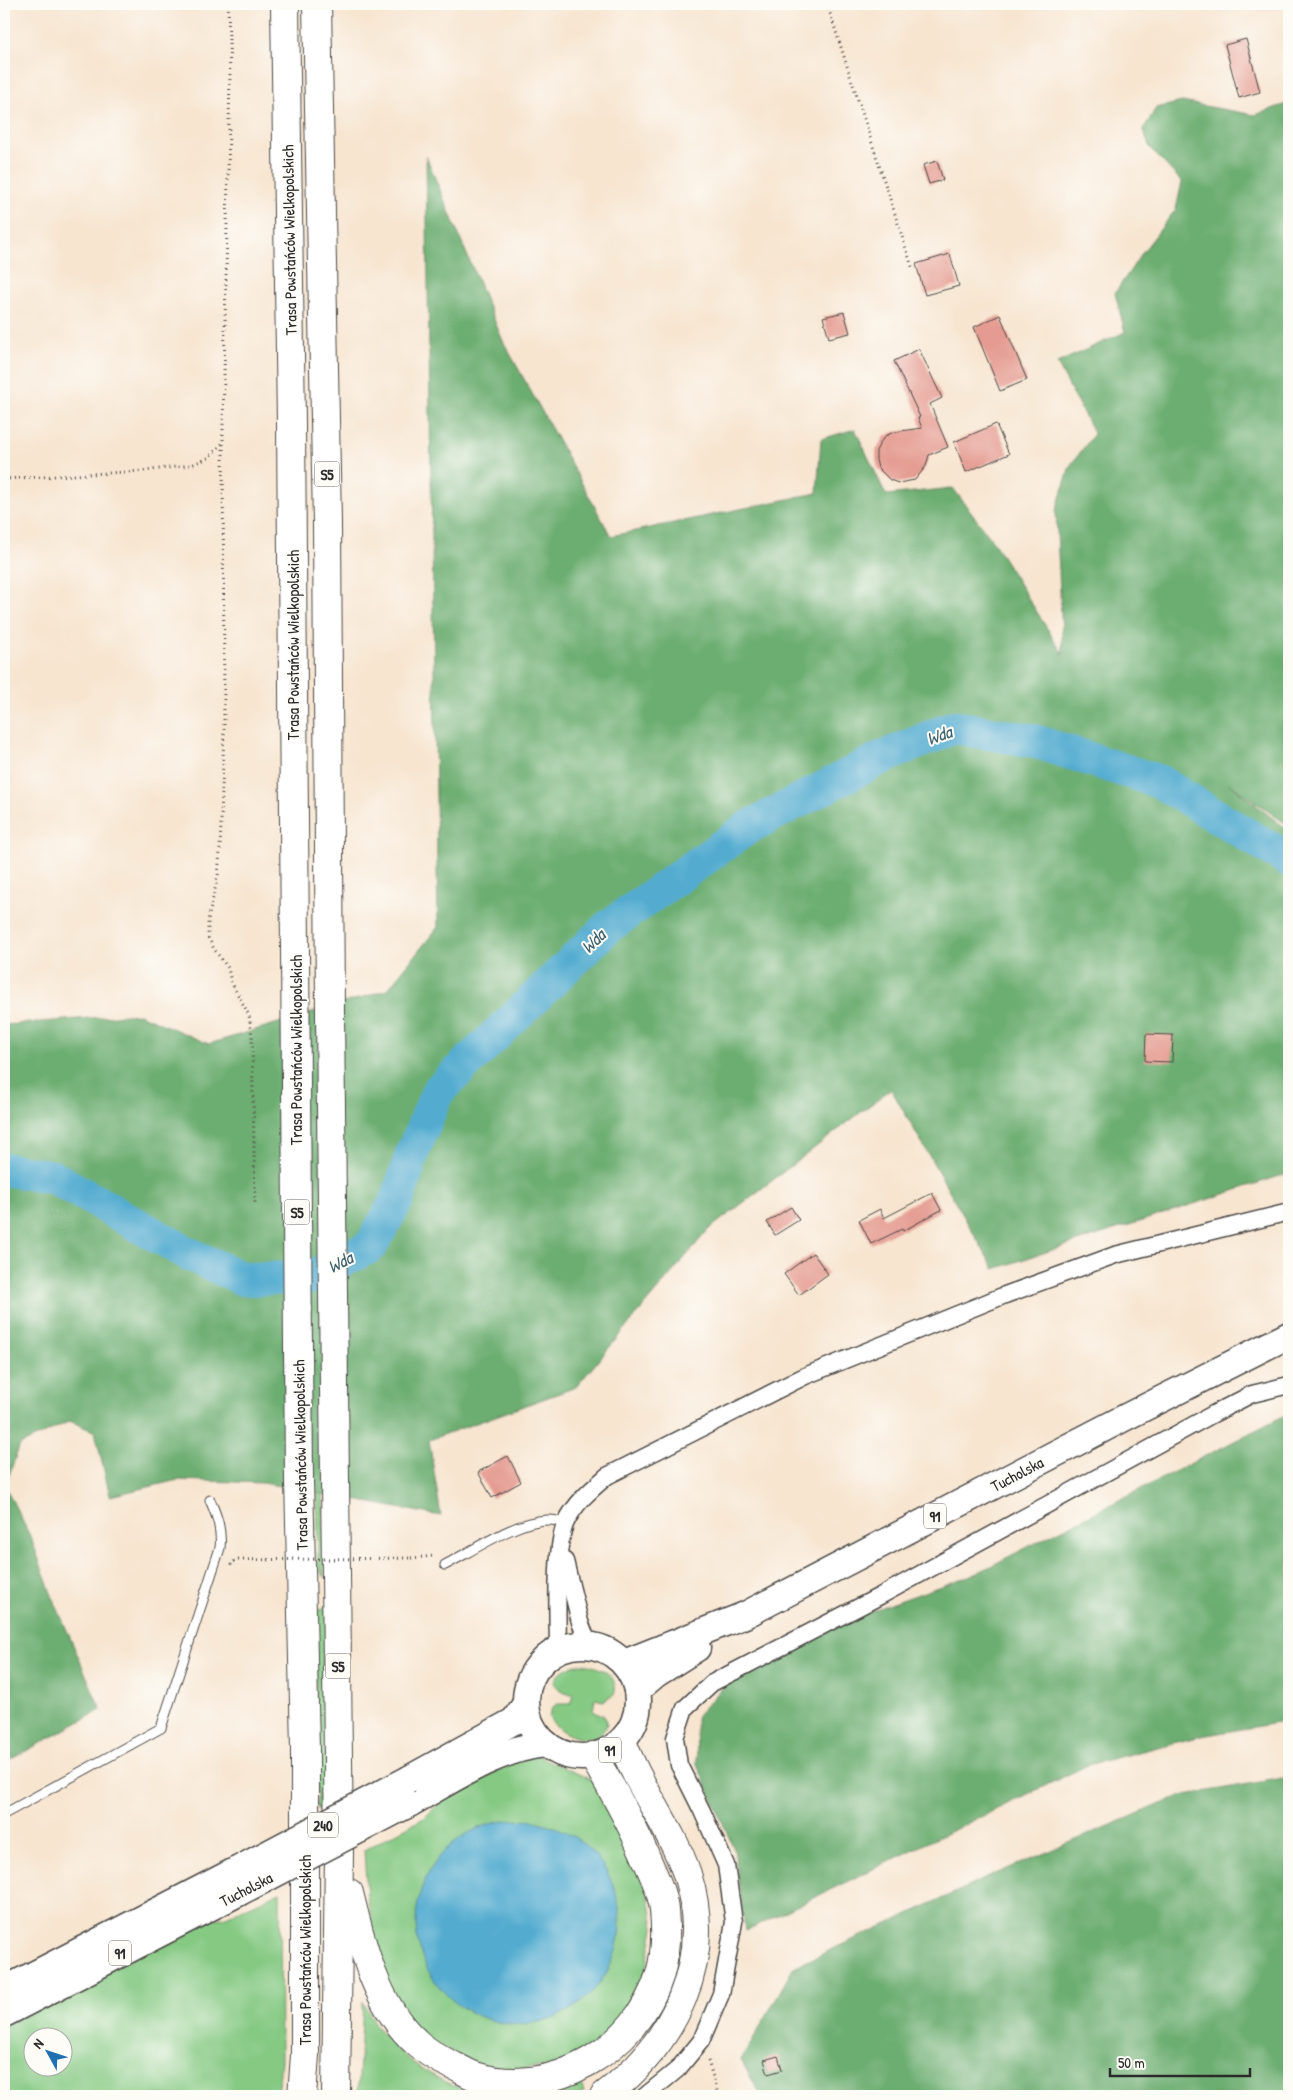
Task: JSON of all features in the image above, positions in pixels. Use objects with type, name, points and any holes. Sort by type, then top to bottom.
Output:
[{"type":"highway","name":"Trasa Powstańców Wielkopolskich","points":[[285,4],[291,433],[299,1479],[305,1749],[305,2055],[302,2096]]},
{"type":"highway","name":"Trasa Powstańców Wielkopolskich","points":[[317,4],[328,523],[329,944],[339,1852],[336,2096]]},
{"type":"highway","points":[[604,2096],[650,2053],[680,2007],[692,1968],[695,1935],[693,1900],[686,1873],[622,1740]]},
{"type":"highway","points":[[339,1852],[360,1937],[371,1972],[385,2000],[416,2042],[437,2058],[474,2076],[491,2080],[510,2082],[543,2080],[578,2068],[611,2047],[635,2022],[649,2000],[660,1974],[665,1938],[664,1909],[658,1886],[615,1794],[593,1756]]},
{"type":"highway","points":[[296,2096],[305,2055]]},
{"type":"main road","name":"Tucholska","points":[[624,1664],[746,1615],[1124,1418],[1289,1335]]},
{"type":"main road","name":"Tucholska","points":[[637,1690],[656,1674],[746,1615]]},
{"type":"main road","name":"91","points":[[575,1645],[589,1645],[610,1652],[624,1664],[632,1676],[637,1690],[638,1706],[634,1721],[622,1740],[611,1749],[593,1756],[568,1756],[544,1744],[535,1733],[528,1720],[525,1705],[527,1686],[542,1661],[558,1650],[575,1645]]},
{"type":"main road","name":"Tucholska","points":[[409,1792],[514,1721],[525,1705]]},
{"type":"main road","name":"Tucholska","points":[[4,2014],[237,1882],[409,1792],[509,1752],[528,1746],[544,1744]]},
{"type":"main road","name":"Tucholska","points":[[4,1990],[237,1882]]},
{"type":"street","points":[[558,1650],[557,1608],[561,1544],[566,1523],[583,1497],[607,1476],[805,1376],[1005,1295],[1115,1254],[1289,1212]]},
{"type":"street","points":[[645,2096],[678,2070],[701,2041],[721,1994],[734,1922],[726,1865],[679,1765],[675,1738],[685,1708],[712,1683],[872,1600],[1215,1413],[1252,1394],[1289,1385]]},
{"type":"street","points":[[561,1544],[580,1622],[589,1645]]},
{"type":"lane","points":[[4,1814],[161,1728],[220,1548],[219,1520],[210,1500]]},
{"type":"lane","points":[[445,1565],[504,1534],[536,1521],[551,1520],[566,1523]]},
{"type":"path","points":[[228,4],[230,75],[224,442],[222,663],[224,729],[220,852],[218,876],[208,920],[208,937],[228,968],[231,982],[249,1015],[252,1034],[255,1205]]},
{"type":"path","points":[[827,4],[912,270]]},
{"type":"path","points":[[4,480],[143,471],[191,465],[208,458],[224,442]]},
{"type":"path","points":[[238,1560],[436,1556],[445,1565]]},
{"type":"path","points":[[701,2041],[718,2096]]},
{"type":"green space","points":[[1182,102],[1255,115],[1289,103],[1289,826],[1228,783],[1289,831],[1289,1173],[994,1269],[891,1089],[708,1230],[576,1387],[429,1440],[441,1516],[263,1483],[178,1480],[110,1496],[95,1432],[70,1421],[20,1445],[5,1486],[31,1538],[51,1593],[101,1710],[4,1763],[4,1025],[139,1014],[209,1044],[387,990],[438,927],[426,156],[503,341],[611,536],[817,493],[821,439],[855,429],[886,495],[953,488],[994,543],[1063,654],[1056,511],[1070,466],[1094,434],[1057,363],[1125,332],[1115,293],[1142,253],[1176,209],[1182,182],[1150,148],[1143,130],[1156,108]]},
{"type":"green space","points":[[1289,1413],[1289,1721],[1201,1736],[1088,1765],[745,1931],[734,1849],[697,1764],[696,1716],[731,1679],[849,1619],[977,1573]]},
{"type":"green space","points":[[317,1479],[323,1479],[324,1578],[318,1566]]},
{"type":"green space","points":[[327,1606],[330,1803],[317,1810],[315,1612]]},
{"type":"green space","points":[[580,1664],[593,1666],[606,1672],[614,1681],[614,1695],[603,1701],[595,1699],[593,1710],[604,1716],[607,1725],[602,1733],[595,1737],[578,1738],[560,1730],[549,1717],[552,1708],[556,1704],[570,1704],[573,1695],[560,1690],[554,1683],[558,1675],[571,1666]]},
{"type":"green space","points":[[533,1754],[592,1780],[647,1884],[654,1928],[643,1984],[631,2008],[605,2040],[555,2066],[501,2071],[471,2061],[438,2046],[416,2028],[383,1981],[367,1897],[364,1850],[424,1818],[450,1793]]},
{"type":"green space","points":[[1289,1777],[1289,2096],[761,2096],[741,2060],[794,1967],[993,1875],[1180,1796]]},
{"type":"green space","points":[[280,1892],[281,2060],[278,2096],[4,2096],[4,2026],[200,1922],[226,1917]]},
{"type":"green space","points":[[363,2001],[374,2022],[397,2049],[410,2060],[437,2078],[452,2085],[468,2091],[493,2096],[358,2096]]},
{"type":"green space","points":[[581,2083],[584,2092],[577,2096],[521,2096],[553,2093]]},
{"type":"water","points":[[518,1820],[538,1822],[566,1832],[583,1843],[597,1857],[612,1883],[618,1902],[620,1922],[618,1942],[608,1970],[597,1987],[583,2001],[557,2016],[538,2022],[518,2024],[498,2022],[470,2012],[453,2001],[439,1987],[424,1961],[418,1942],[416,1922],[418,1902],[428,1874],[439,1857],[453,1843],[479,1828],[498,1822]]},
{"type":"building","points":[[1246,39],[1260,92],[1239,98],[1225,45]]},
{"type":"building","points":[[937,161],[943,180],[929,184],[923,165]]},
{"type":"building","points":[[950,254],[959,286],[925,295],[916,264]]},
{"type":"building","points":[[844,312],[850,333],[829,338],[823,317]]},
{"type":"building","points":[[1000,315],[1027,380],[1000,391],[974,327]]},
{"type":"building","points":[[919,349],[942,398],[930,404],[948,447],[929,455],[926,466],[915,480],[898,483],[890,480],[878,468],[876,451],[885,436],[894,432],[922,428],[918,418],[920,417],[894,361]]},
{"type":"building","points":[[996,424],[1009,454],[966,472],[954,442]]},
{"type":"building","points":[[1146,1034],[1173,1035],[1172,1062],[1145,1061]]},
{"type":"building","points":[[932,1193],[941,1210],[903,1231],[902,1229],[871,1244],[859,1220],[880,1209],[884,1218]]},
{"type":"building","points":[[791,1207],[799,1220],[775,1235],[767,1222]]},
{"type":"building","points":[[813,1253],[828,1274],[799,1295],[784,1274]]},
{"type":"building","points":[[508,1456],[521,1482],[492,1498],[478,1472]]},
{"type":"building","points":[[778,2056],[782,2070],[768,2074],[764,2060]]},
{"type":"waterway","name":"Wda","points":[[4,1169],[53,1177],[189,1254],[243,1279],[310,1278],[371,1246],[398,1198],[413,1151],[438,1091],[608,927],[749,827],[879,759],[954,727],[1034,741],[1160,782],[1289,860]]}]
